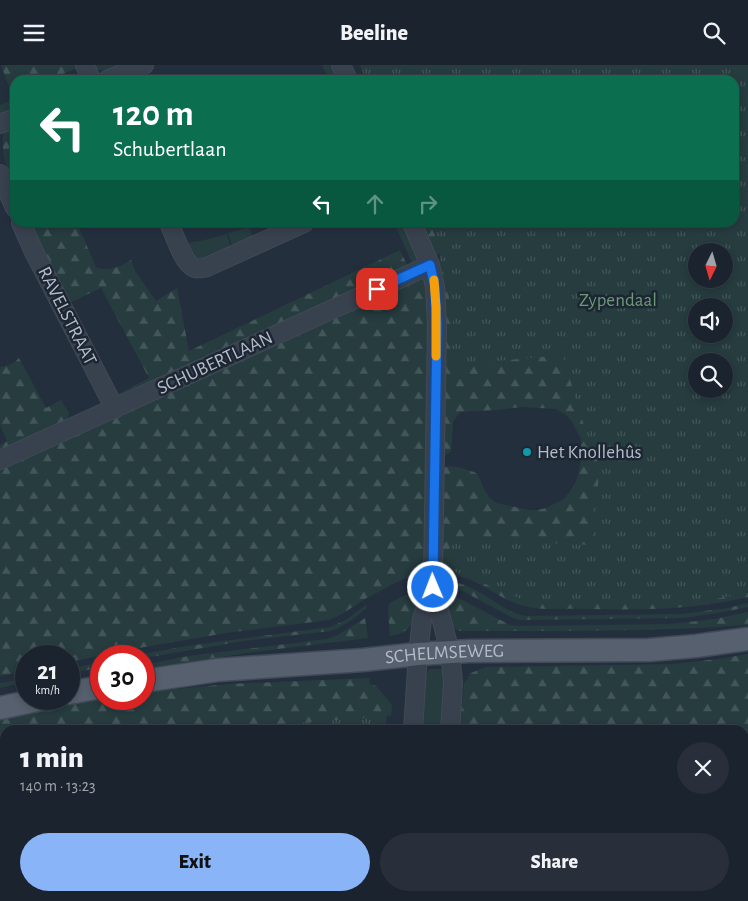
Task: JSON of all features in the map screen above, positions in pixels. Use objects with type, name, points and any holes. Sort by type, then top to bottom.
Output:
[{"type":"main road","name":"SCHELMSEWEG","points":[[155,679],[218,670],[363,660],[418,653],[649,650],[748,639]]},
{"type":"main road","points":[[0,708],[15,705]]},
{"type":"street","points":[[120,75],[144,65]]},
{"type":"street","points":[[0,174],[10,197]]},
{"type":"street","name":"RAVELSTRAAT","points":[[23,227],[115,409]]},
{"type":"street","points":[[172,227],[185,258],[190,265],[198,269],[207,267],[295,227]]},
{"type":"street","points":[[414,227],[430,265],[435,287],[437,325],[433,587],[450,652],[453,683],[450,725]]},
{"type":"street","name":"SCHUBERTLAAN","points":[[0,460],[430,265]]},
{"type":"street","points":[[413,725],[422,619],[433,587]]},
{"type":"green space","points":[[1,65],[80,65],[80,67],[60,75],[10,75],[10,90]]},
{"type":"green space","points":[[97,65],[121,65],[103,70],[92,67]]},
{"type":"green space","points":[[322,65],[332,65],[337,75],[327,75]]},
{"type":"green space","name":"Zypendaal","points":[[360,65],[748,65],[748,593],[681,605],[531,603],[449,569],[450,538],[591,545],[600,468],[580,414],[563,355],[452,365],[453,316],[436,238],[431,227],[739,227],[739,75],[364,75]]},
{"type":"green space","points":[[10,101],[10,116],[0,119],[0,105]]},
{"type":"green space","points":[[10,127],[10,175],[3,153],[4,130]]},
{"type":"green space","points":[[32,227],[79,227],[96,267],[114,268],[131,260],[135,271],[156,301],[177,288],[189,351],[400,250],[409,269],[119,402],[114,396],[149,378],[101,288],[67,304]]},
{"type":"green space","points":[[249,227],[253,238],[233,248],[228,233]]},
{"type":"green space","points":[[396,227],[406,227],[421,262],[414,267]]},
{"type":"green space","points":[[424,227],[469,227],[436,256]]},
{"type":"green space","name":"Zypendaal","points":[[475,227],[494,227],[688,277],[688,288],[696,288],[696,298],[688,298],[688,343],[728,343],[732,353],[688,353],[688,398],[733,398],[733,355],[748,391],[748,597],[687,607],[626,609],[539,608],[517,604],[476,582],[451,574],[442,568],[442,468],[455,467],[476,473],[489,497],[496,503],[538,510],[564,499],[575,484],[581,458],[581,439],[572,422],[566,415],[556,409],[523,407],[460,412],[453,422],[451,451],[448,454],[442,455],[438,261]]},
{"type":"green space","points":[[227,234],[231,248],[206,259],[197,258],[192,254],[187,244],[205,240]]},
{"type":"green space","points":[[424,273],[428,302],[429,346],[423,567],[414,575],[397,582],[329,620],[226,633],[155,645],[90,645],[90,658],[80,660],[80,645],[15,645],[15,673],[0,676],[0,467]]},
{"type":"green space","points":[[19,358],[46,408],[61,400],[69,413],[67,421],[0,455],[0,445],[7,441],[0,425],[0,367],[15,362]]},
{"type":"green space","points":[[453,582],[472,588],[507,609],[525,616],[681,614],[728,608],[748,603],[748,607],[684,618],[519,620],[448,583]]},
{"type":"green space","points":[[445,591],[510,625],[670,624],[715,619],[748,612],[748,625],[640,630],[460,631],[450,625],[446,615]]},
{"type":"green space","points":[[417,592],[419,595],[417,610],[410,627],[399,634],[390,636],[389,604]]},
{"type":"green space","points":[[366,605],[367,607],[354,618],[331,631],[244,641],[155,656],[155,652],[330,627],[346,620]]},
{"type":"green space","points":[[365,618],[368,638],[246,653],[155,667],[155,663],[188,656],[327,639],[338,635]]},
{"type":"green space","points":[[748,654],[748,725],[460,725],[464,684],[471,673],[485,667],[672,664]]},
{"type":"green space","points":[[90,664],[90,669],[80,672],[80,667]]},
{"type":"green space","points":[[429,669],[443,669],[445,675],[442,725],[422,725],[424,689]]},
{"type":"green space","points":[[369,678],[370,684],[376,686],[392,705],[391,716],[384,715],[381,718],[334,725],[0,725],[0,716],[30,710],[80,710],[80,700],[90,698],[90,710],[155,710],[155,691],[228,684]]},
{"type":"green space","points":[[15,680],[15,685],[0,688],[0,683]]},
{"type":"green space","points":[[387,714],[386,725],[272,725],[378,717]]},
{"type":"slow traffic","points":[[434,280],[437,325],[436,356]]},
{"type":"place","name":"Het Knollehûs","points":[[527,452]]},
{"type":"route","points":[[377,289],[430,265],[435,287],[437,325],[433,587]]}]
